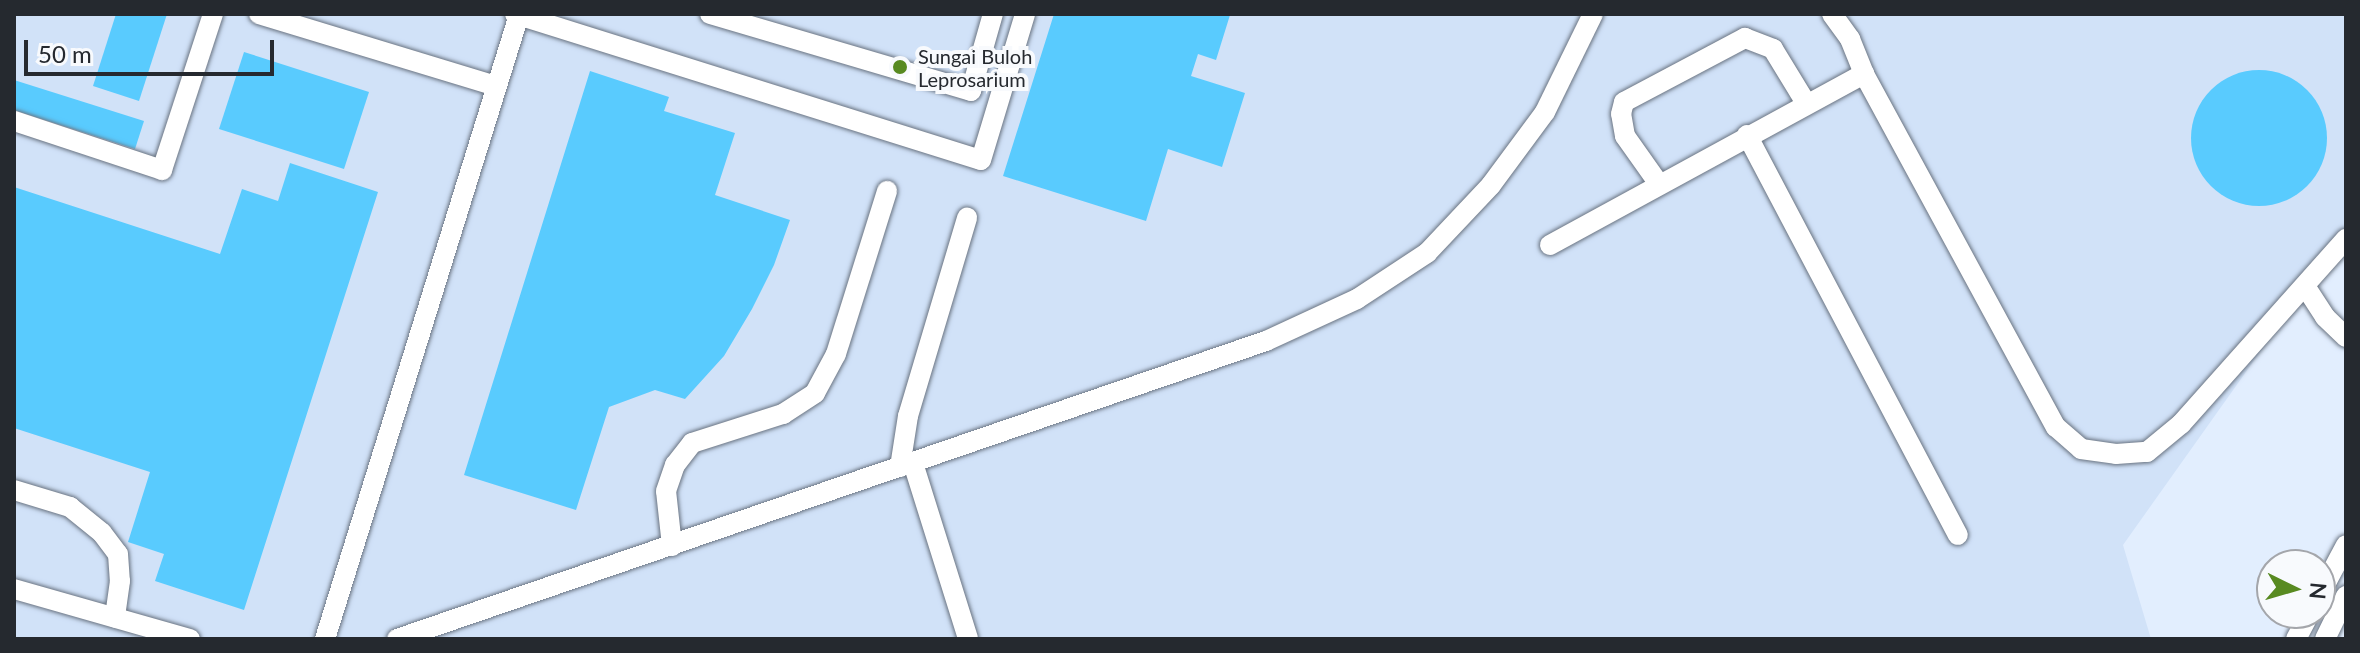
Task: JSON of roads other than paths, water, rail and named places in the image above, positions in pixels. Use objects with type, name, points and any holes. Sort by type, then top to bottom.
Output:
[{"type":"lane","points":[[14,121],[162,170],[213,14]]},
{"type":"lane","points":[[259,14],[496,86]]},
{"type":"lane","points":[[325,639],[517,14],[981,160],[1025,14]]},
{"type":"lane","points":[[710,14],[971,91],[993,14]]},
{"type":"lane","points":[[397,639],[1266,341],[1357,299],[1427,253],[1491,185],[1545,112],[1593,14]]},
{"type":"lane","points":[[1832,14],[1850,39],[1864,74],[2056,427],[2081,449],[2116,454],[2147,452],[2181,424],[2346,239]]},
{"type":"lane","points":[[1659,184],[1625,136],[1621,114],[1624,102],[1745,38],[1773,49],[1806,103]]},
{"type":"lane","points":[[1550,245],[1864,74]]},
{"type":"lane","points":[[1747,135],[1958,535]]},
{"type":"lane","points":[[672,546],[666,491],[675,465],[692,443],[783,414],[815,393],[836,354],[887,191]]},
{"type":"lane","points":[[967,218],[908,416],[907,465],[968,639]]},
{"type":"lane","points":[[2305,286],[2325,317],[2346,337]]},
{"type":"lane","points":[[14,490],[70,507],[102,533],[118,554],[120,581],[115,618]]},
{"type":"lane","points":[[2336,564],[2346,545]]},
{"type":"lane","points":[[14,589],[190,639]]},
{"type":"lane","points":[[2325,639],[2346,596]]},
{"type":"place","name":"Sungai Buloh Leprosarium","points":[[900,67]]}]
